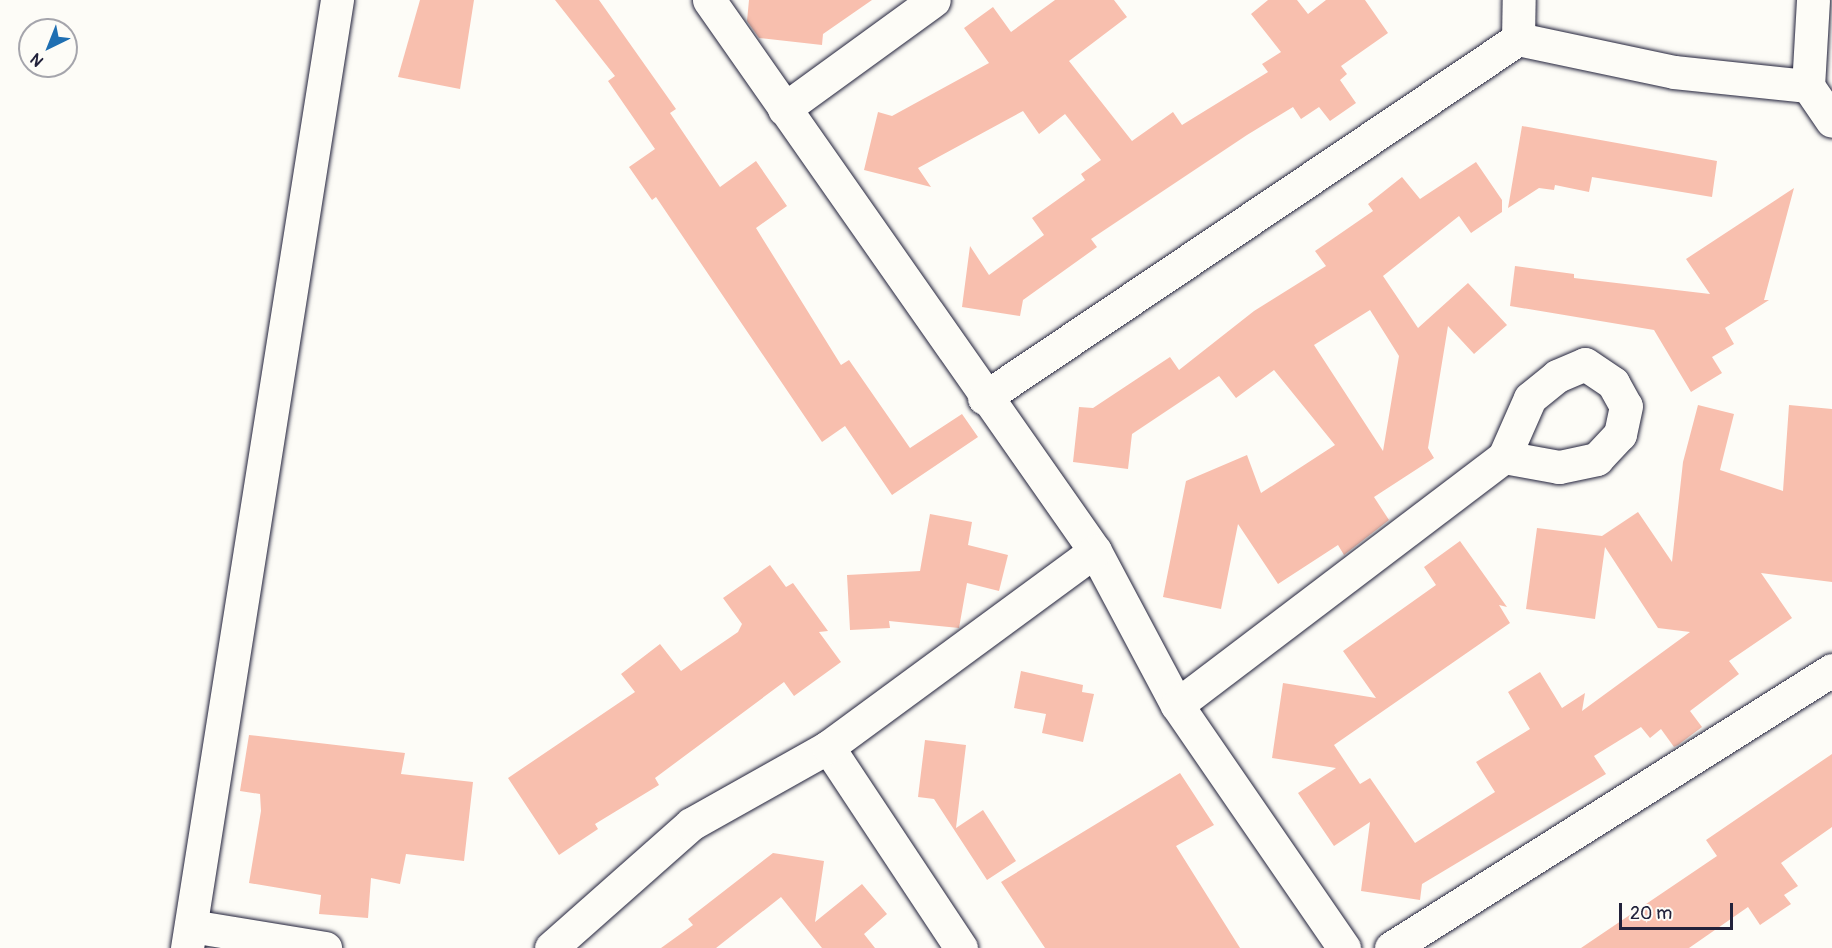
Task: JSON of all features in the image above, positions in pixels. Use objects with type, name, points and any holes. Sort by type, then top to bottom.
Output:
[{"type":"street","points":[[325,948],[189,937],[337,0]]},
{"type":"street","points":[[709,0],[984,398],[1095,551],[1177,705],[1344,948]]},
{"type":"street","points":[[784,109],[934,0]]},
{"type":"street","points":[[1518,39],[1520,0]]},
{"type":"street","points":[[1813,0],[1808,86],[1832,121]]},
{"type":"street","points":[[984,398],[1518,39],[1674,72],[1808,86]]},
{"type":"street","points":[[1177,705],[1504,456]]},
{"type":"street","points":[[551,948],[691,824],[828,747],[1095,551]]},
{"type":"street","points":[[1391,948],[1832,670]]},
{"type":"street","points":[[828,747],[961,948]]},
{"type":"building","points":[[420,0],[474,0],[460,89],[398,77]]},
{"type":"building","points":[[555,0],[599,0],[676,109],[670,113],[720,187],[756,161],[787,206],[756,228],[841,365],[849,360],[910,448],[962,414],[978,437],[892,495],[845,426],[822,442],[656,197],[652,200],[629,167],[655,149],[608,81],[615,76]]},
{"type":"building","points":[[749,0],[872,0],[823,34],[822,45],[759,38],[747,21]]},
{"type":"building","points":[[1055,0],[1114,0],[1127,17],[1069,61],[1132,141],[1173,112],[1182,125],[1268,72],[1262,64],[1281,52],[1251,14],[1268,0],[1297,0],[1308,14],[1326,0],[1365,0],[1388,33],[1341,66],[1347,74],[1340,80],[1356,103],[1330,121],[1319,107],[1301,119],[1293,107],[1247,135],[1091,239],[1097,247],[1023,300],[1020,316],[962,307],[970,246],[989,275],[1044,235],[1032,218],[1085,180],[1081,174],[1101,160],[1065,114],[1039,134],[1023,111],[918,168],[931,187],[864,170],[878,112],[892,116],[989,63],[964,28],[993,7],[1011,32]]},
{"type":"building","points":[[1522,126],[1717,161],[1712,197],[1592,177],[1589,192],[1555,185],[1554,190],[1539,188],[1508,208]]},
{"type":"building","points":[[1476,162],[1502,200],[1502,212],[1471,233],[1459,216],[1383,276],[1418,328],[1468,283],[1507,325],[1474,354],[1448,326],[1428,448],[1434,458],[1374,497],[1389,520],[1344,555],[1338,545],[1278,584],[1238,524],[1221,609],[1163,597],[1186,481],[1247,455],[1261,493],[1335,445],[1274,370],[1236,398],[1219,376],[1132,434],[1128,469],[1073,462],[1079,407],[1093,408],[1170,357],[1179,370],[1254,311],[1326,266],[1315,251],[1373,211],[1368,204],[1402,177],[1420,199]],"holes":[[[1370,310],[1399,356],[1383,451],[1314,345]]]},
{"type":"building","points":[[1794,188],[1764,300],[1769,300],[1725,328],[1734,344],[1712,357],[1722,373],[1691,392],[1654,330],[1510,306],[1515,266],[1574,274],[1574,278],[1710,294],[1686,259]]},
{"type":"building","points":[[1698,405],[1734,414],[1720,470],[1783,491],[1789,405],[1832,409],[1832,582],[1761,573],[1792,618],[1729,661],[1739,674],[1690,711],[1702,727],[1678,745],[1674,747],[1661,729],[1650,738],[1641,727],[1594,756],[1606,774],[1422,884],[1420,900],[1361,891],[1370,822],[1334,846],[1298,793],[1336,768],[1272,758],[1283,683],[1376,698],[1343,651],[1436,585],[1424,567],[1460,541],[1507,607],[1499,605],[1510,623],[1334,745],[1360,784],[1370,778],[1415,843],[1495,792],[1476,762],[1530,729],[1508,692],[1540,672],[1562,708],[1585,693],[1582,711],[1690,632],[1658,628],[1605,547],[1595,619],[1526,609],[1537,528],[1602,536],[1638,512],[1672,562],[1683,462]]},
{"type":"building","points":[[930,514],[972,522],[968,545],[1008,555],[999,591],[967,583],[959,628],[889,621],[890,628],[850,630],[847,575],[920,571]]},
{"type":"building","points":[[770,565],[786,587],[793,583],[828,631],[819,632],[841,662],[794,696],[784,682],[655,778],[659,785],[595,824],[598,829],[559,855],[508,778],[635,692],[621,674],[660,644],[681,671],[738,632],[742,624],[723,598]]},
{"type":"building","points":[[1021,671],[1083,685],[1082,692],[1094,694],[1083,742],[1042,733],[1046,714],[1014,708]]},
{"type":"building","points":[[249,735],[405,753],[401,774],[473,782],[464,861],[406,854],[400,884],[371,878],[368,918],[319,914],[321,895],[249,883],[261,811],[260,794],[240,791]]},
{"type":"building","points":[[925,740],[966,745],[956,828],[983,810],[1016,861],[987,880],[934,799],[918,797]]},
{"type":"building","points":[[1832,754],[1832,827],[1781,863],[1798,886],[1784,895],[1791,904],[1760,925],[1748,907],[1689,948],[1581,948],[1717,856],[1706,840]]},
{"type":"building","points":[[1180,773],[1214,825],[1176,846],[1240,948],[1045,948],[1001,882]]},
{"type":"building","points":[[773,853],[824,861],[815,922],[862,884],[887,914],[864,934],[875,948],[822,948],[781,897],[716,948],[661,948],[693,925],[688,919]]}]
